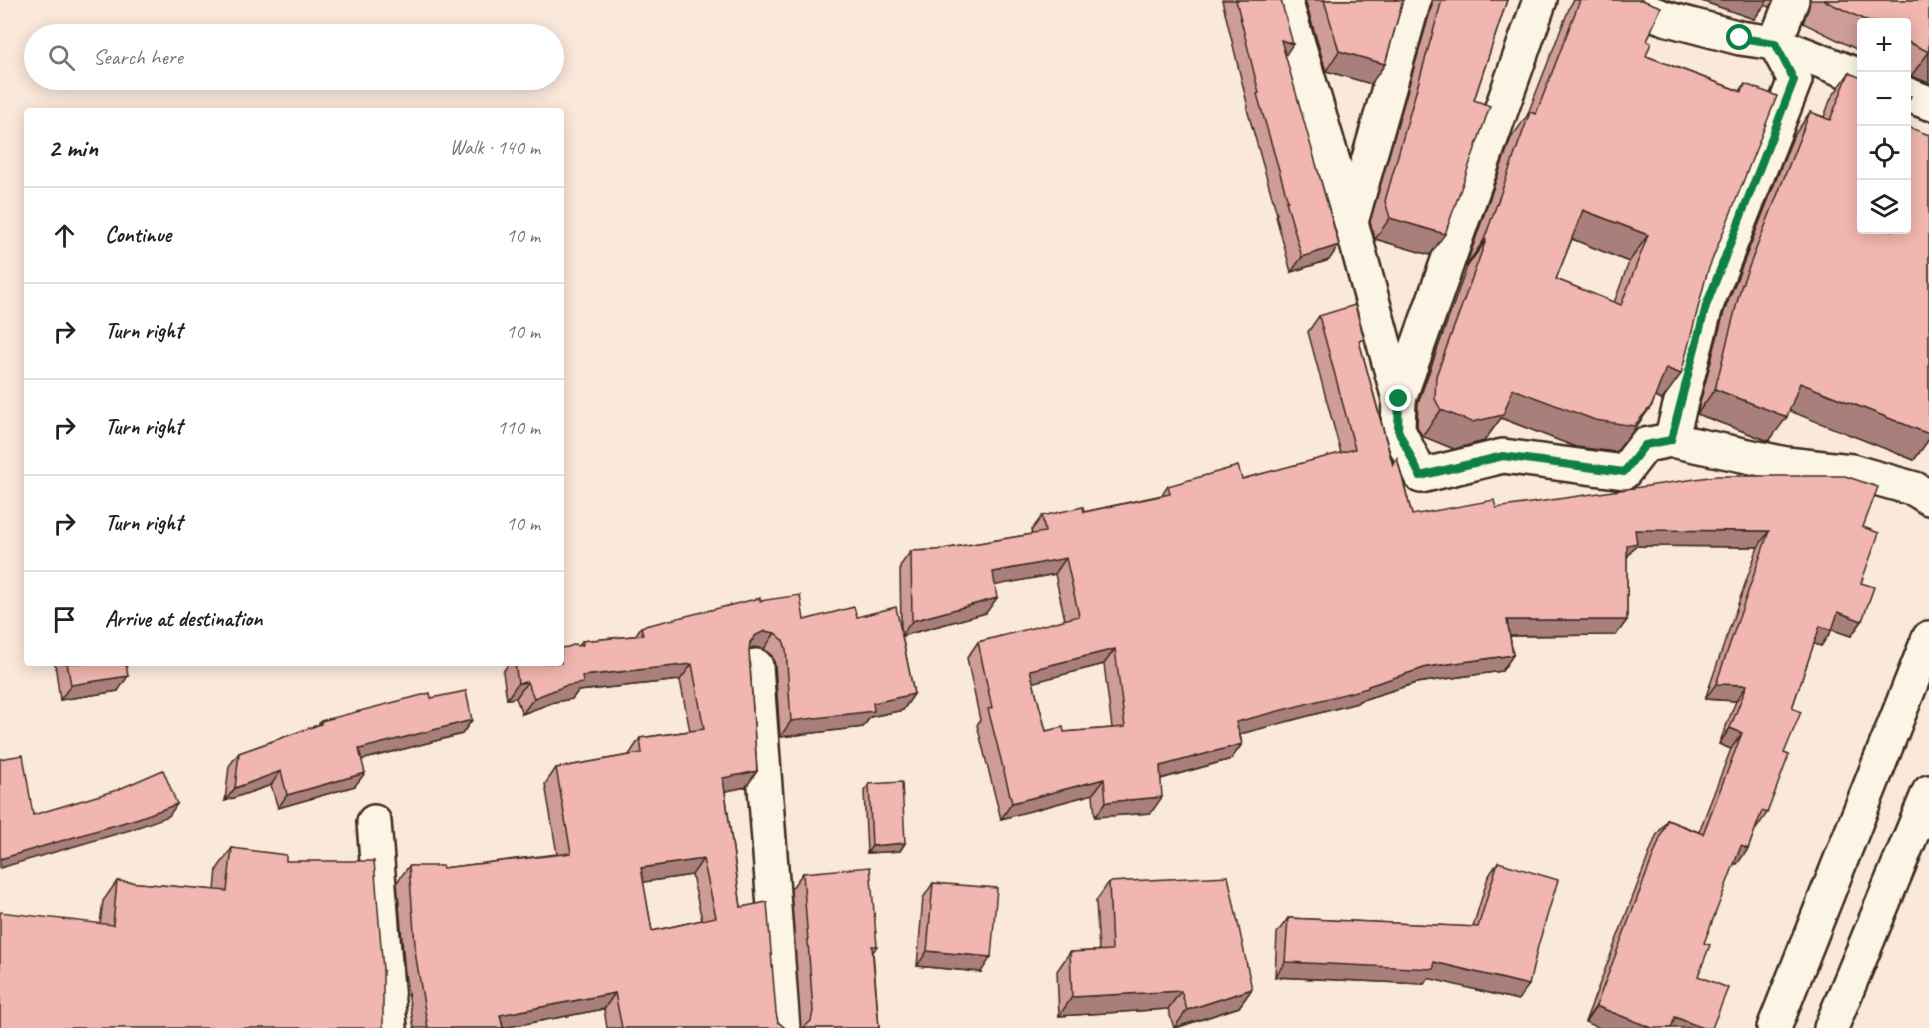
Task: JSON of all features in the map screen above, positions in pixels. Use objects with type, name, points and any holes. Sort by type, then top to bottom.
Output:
[{"type":"street","points":[[1286,0],[1351,222],[1399,399],[1398,430],[1420,476],[1503,456],[1624,472],[1645,445],[1671,440],[1786,464],[1851,471],[1915,489],[1929,498]]},
{"type":"street","points":[[1351,222],[1414,0]]},
{"type":"street","points":[[1399,399],[1540,0]]},
{"type":"street","points":[[1614,0],[1668,19],[1730,36],[1775,43],[1857,75]]},
{"type":"street","points":[[1671,440],[1706,306],[1794,80],[1775,43],[1792,0]]},
{"type":"street","points":[[1911,96],[1929,103]]},
{"type":"street","points":[[1774,1028],[1929,638]]},
{"type":"street","points":[[756,666],[783,1028]]},
{"type":"street","points":[[1831,1028],[1929,792]]},
{"type":"street","points":[[374,822],[390,1028]]},
{"type":"building","points":[[1236,0],[1281,0],[1293,44],[1281,40],[1339,245],[1302,257],[1257,94],[1259,93]]},
{"type":"building","points":[[1324,0],[1403,0],[1385,64],[1339,51]]},
{"type":"building","points":[[1442,0],[1507,0],[1474,100],[1490,106],[1445,234],[1390,218],[1385,201]]},
{"type":"building","points":[[1580,0],[1642,0],[1661,7],[1647,41],[1651,43],[1646,56],[1742,92],[1745,84],[1777,96],[1707,273],[1681,374],[1666,368],[1652,405],[1634,426],[1595,420],[1513,389],[1503,415],[1472,422],[1441,410],[1435,399],[1436,376],[1486,240],[1484,240],[1530,112],[1536,114]],"holes":[[[1583,210],[1648,235],[1621,305],[1556,279]]]},
{"type":"building","points":[[1823,0],[1929,0],[1929,52],[1911,43],[1911,18],[1861,18]]},
{"type":"building","points":[[1849,73],[1857,76],[1857,234],[1911,234],[1911,128],[1929,135],[1929,434],[1800,383],[1787,417],[1715,389],[1741,287],[1810,112],[1830,120]]},
{"type":"building","points":[[1355,305],[1364,339],[1359,341],[1393,466],[1397,458],[1412,515],[1494,500],[1496,508],[1716,476],[1845,476],[1878,487],[1863,527],[1879,533],[1861,583],[1874,587],[1862,621],[1838,612],[1832,630],[1820,626],[1792,708],[1801,712],[1784,753],[1789,755],[1767,813],[1762,811],[1748,849],[1741,846],[1704,943],[1710,945],[1698,976],[1728,988],[1712,1028],[1703,1028],[1675,1017],[1671,1028],[1652,1028],[1596,1006],[1667,820],[1703,834],[1742,733],[1730,728],[1747,685],[1716,684],[1769,531],[1635,530],[1637,543],[1627,545],[1627,620],[1507,620],[1513,655],[1427,667],[1368,686],[1368,688],[1236,722],[1242,744],[1160,766],[1162,797],[1106,802],[1104,779],[1012,803],[988,709],[992,708],[978,642],[1079,616],[1066,558],[993,572],[997,598],[912,621],[911,551],[937,550],[1045,532],[1042,516],[1083,507],[1084,512],[1170,494],[1168,486],[1238,466],[1242,479],[1355,449],[1319,316]],"holes":[[[1115,649],[1125,727],[1064,732],[1063,727],[1046,731],[1030,670]]]},
{"type":"building","points":[[800,595],[804,620],[854,607],[857,617],[896,607],[914,694],[873,703],[874,711],[791,721],[786,649],[783,640],[775,633],[765,631],[756,635],[750,642],[757,771],[723,778],[741,907],[767,902],[776,1013],[778,1022],[785,1028],[622,1028],[615,993],[500,1015],[503,1028],[428,1028],[416,958],[409,866],[442,866],[443,868],[571,853],[556,768],[642,753],[640,738],[704,729],[692,664],[582,676],[583,683],[565,686],[534,698],[527,682],[518,683],[515,666],[564,666],[564,648],[576,644],[577,646],[583,645],[582,641],[643,635],[641,627],[760,598],[760,601]],"holes":[[[703,859],[716,917],[652,931],[641,868]]]},
{"type":"building","points":[[68,666],[126,666],[128,676],[71,685]]},
{"type":"building","points":[[466,691],[472,720],[359,749],[365,773],[287,795],[281,771],[235,788],[239,753],[321,724],[321,721],[430,693],[431,698]]},
{"type":"building","points":[[23,755],[33,815],[117,790],[163,770],[177,804],[139,818],[0,859],[0,759]]},
{"type":"building","points":[[902,782],[905,843],[872,846],[869,784]]},
{"type":"building","points":[[232,848],[286,855],[286,861],[374,861],[383,970],[383,1028],[0,1028],[0,912],[113,925],[117,881],[227,891]]},
{"type":"building","points":[[1498,862],[1558,880],[1529,985],[1434,962],[1434,969],[1285,962],[1288,918],[1478,927]]},
{"type":"building","points":[[870,867],[877,946],[872,946],[879,1028],[803,1028],[811,1021],[813,1011],[803,873]]},
{"type":"building","points":[[1228,876],[1252,989],[1187,1010],[1181,991],[1072,997],[1070,952],[1112,950],[1109,882]]},
{"type":"building","points":[[933,883],[997,888],[991,957],[927,951]]},
{"type":"route","points":[[1399,399],[1398,430],[1420,476],[1503,456],[1624,472],[1645,445],[1671,440],[1706,306],[1794,80],[1775,43],[1740,38]]}]
